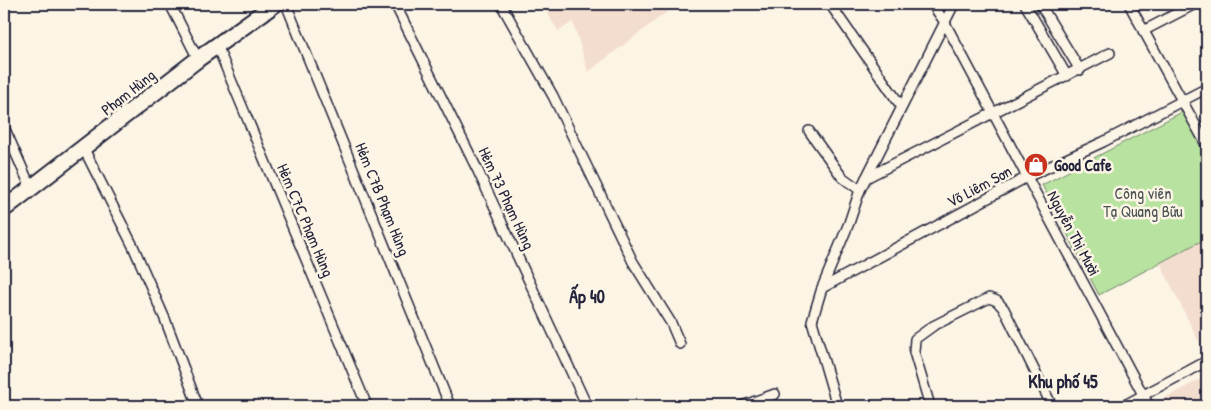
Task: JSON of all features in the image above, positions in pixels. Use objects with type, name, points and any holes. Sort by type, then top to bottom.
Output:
[{"type":"main road","name":"Phạm Hùng","points":[[4,209],[198,59],[275,4]]},
{"type":"street","points":[[170,4],[198,59]]},
{"type":"street","name":"Hẻm C7B Phạm Hùng","points":[[286,4],[450,406]]},
{"type":"street","name":"Hẻm 73 Phạm Hùng","points":[[396,4],[478,171],[587,406]]},
{"type":"street","points":[[501,4],[553,96],[634,262],[671,323],[680,344]]},
{"type":"street","points":[[830,4],[901,106]]},
{"type":"street","name":"Nguyễn Thị Mười","points":[[932,4],[944,21],[1149,406]]},
{"type":"street","points":[[837,406],[812,321],[822,288],[849,223],[860,190],[954,4]]},
{"type":"street","points":[[1025,4],[1067,76]]},
{"type":"street","points":[[1040,4],[1080,70]]},
{"type":"street","points":[[1129,4],[1207,146]]},
{"type":"street","points":[[1143,31],[1195,4]]},
{"type":"street","name":"Hẻm C7C Phạm Hùng","points":[[217,46],[367,406]]},
{"type":"street","points":[[866,178],[1110,53]]},
{"type":"street","name":"Võ Liêm Sơn","points":[[822,288],[1027,177],[1207,88]]},
{"type":"street","points":[[4,127],[31,188]]},
{"type":"street","points":[[809,131],[842,177],[860,190]]},
{"type":"street","points":[[84,149],[133,246],[165,320],[197,406]]},
{"type":"street","points":[[930,406],[914,352],[915,339],[934,326],[989,298],[997,301],[1004,309],[1052,406]]},
{"type":"street","points":[[1123,406],[1207,361]]},
{"type":"street","points":[[742,406],[775,394]]},
{"type":"shaded area","points":[[542,4],[676,5],[588,72],[573,22],[558,31]]},
{"type":"shaded area","points":[[1207,238],[1207,348],[1203,350],[1160,263]]},
{"type":"shaded area","points":[[1207,376],[1207,406],[1164,406],[1161,400]]},
{"type":"green space","name":"Công viên Tạ Quang Bữu","points":[[1184,111],[1207,157],[1207,238],[1099,295],[1042,185]]},
{"type":"place","name":"Good Cafe","points":[[1036,165]]},
{"type":"district","name":"Ấp 40","points":[[587,296]]},
{"type":"district","name":"Khu phố 45","points":[[1063,381]]}]
